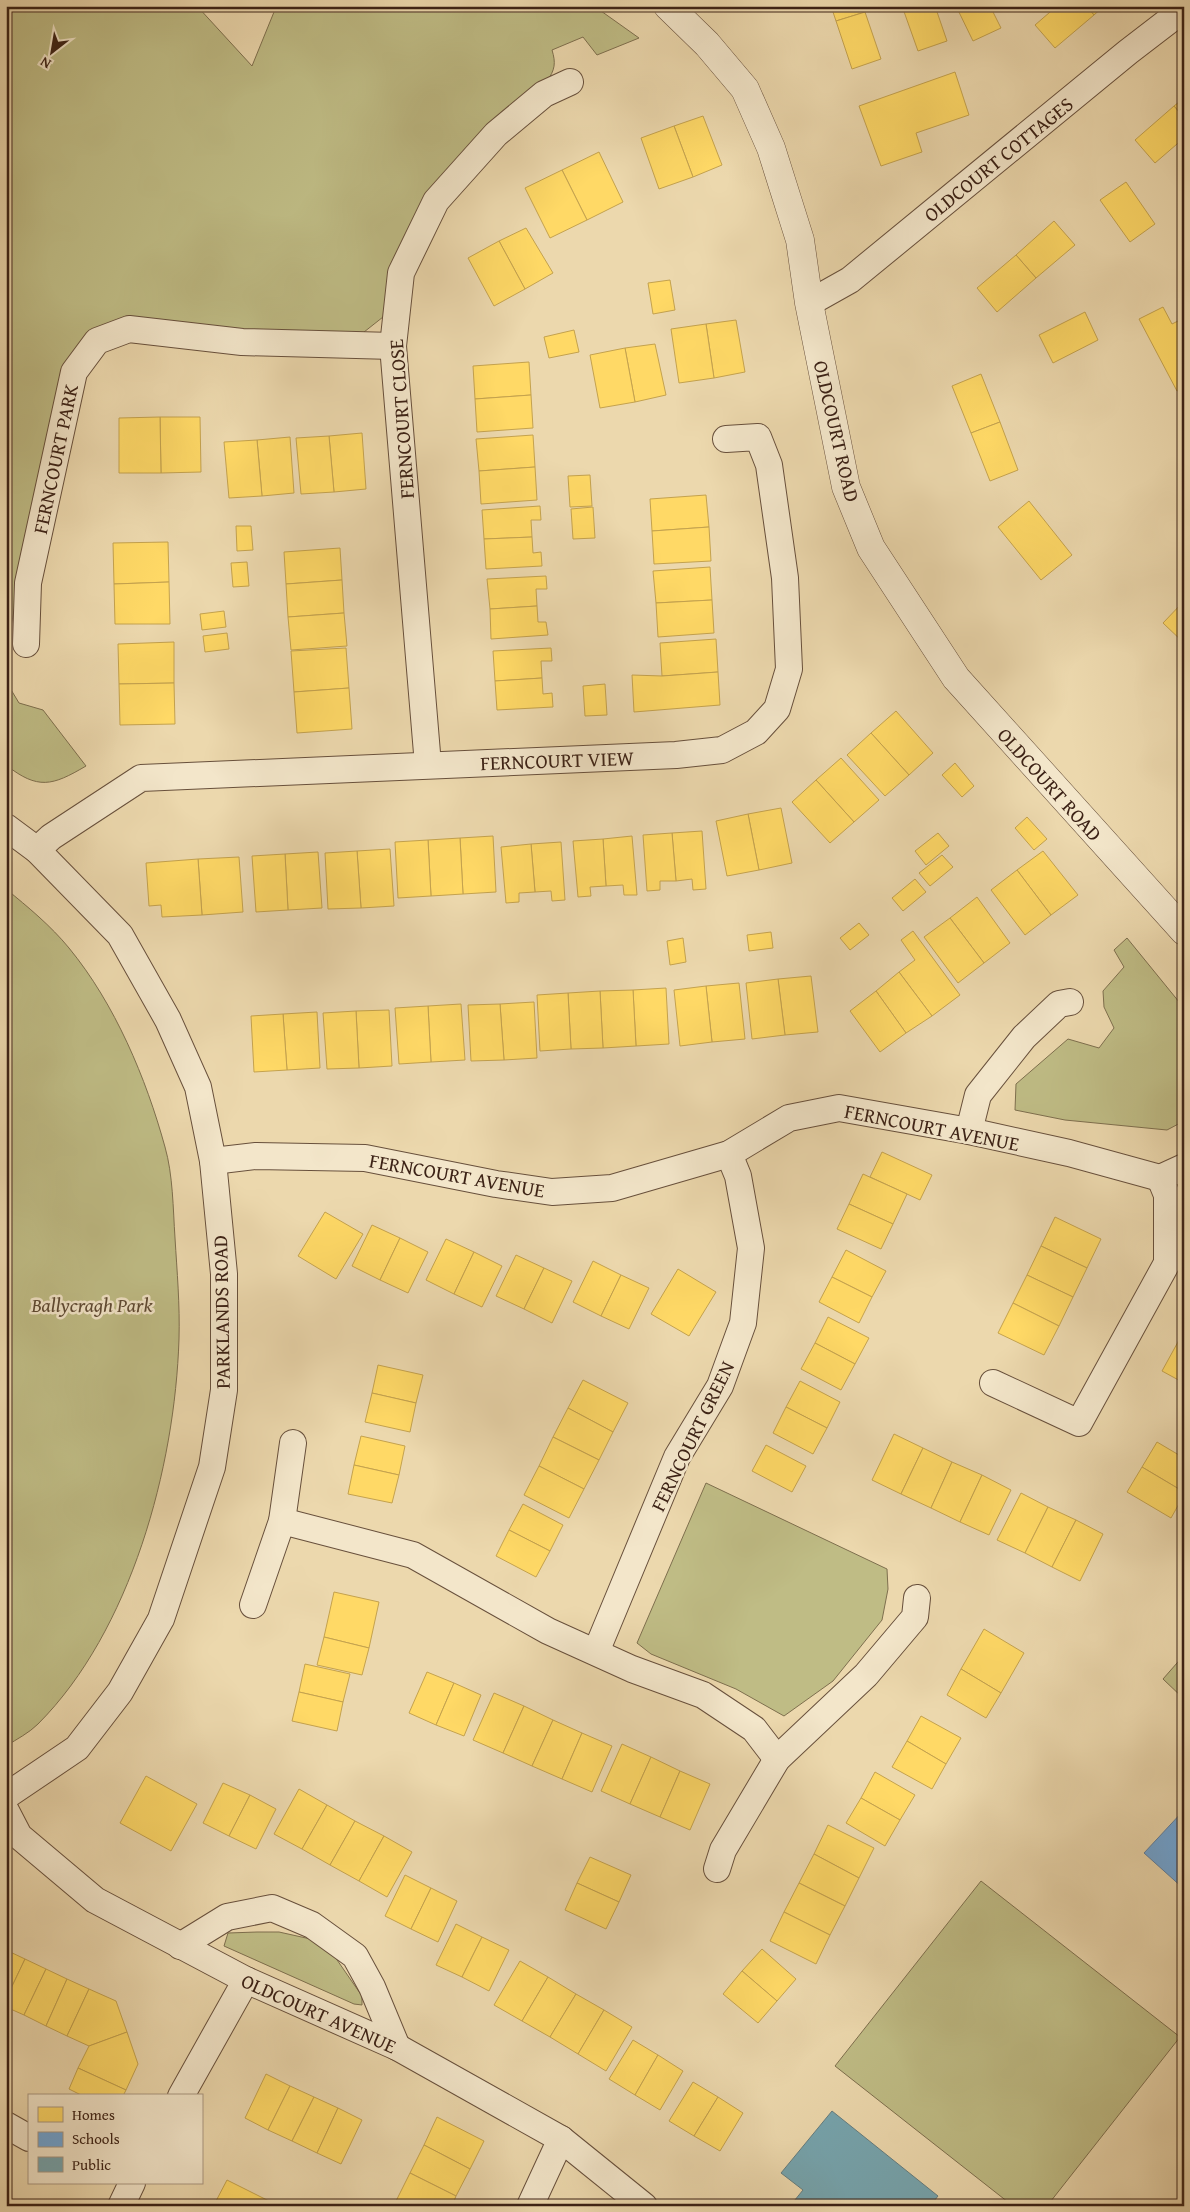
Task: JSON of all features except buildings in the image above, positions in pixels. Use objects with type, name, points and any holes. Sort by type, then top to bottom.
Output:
[{"type":"street","name":"OLDCOURT ROAD","points":[[668,6],[707,44],[745,89],[771,148],[797,231],[809,303],[846,487],[870,548],[956,678],[1184,931]]},
{"type":"street","name":"OLDCOURT COTTAGES","points":[[809,303],[850,280],[1120,58],[1184,9]]},
{"type":"street","name":"FERNCOURT CLOSE","points":[[428,766],[393,346],[401,273],[436,200],[496,134],[544,94],[570,82]]},
{"type":"street","name":"FERNCOURT PARK","points":[[26,644],[28,583],[74,372],[97,341],[129,330],[242,342],[393,346]]},
{"type":"street","name":"FERNCOURT VIEW","points":[[37,850],[51,837],[141,778],[676,755],[722,750],[756,732],[777,709],[788,669],[785,578],[769,465],[758,437],[726,439]]},
{"type":"street","name":"PARKLANDS ROAD","points":[[6,827],[37,850],[120,935],[168,1020],[198,1087],[213,1161],[224,1274],[224,1380],[212,1467],[161,1619],[120,1692],[77,1748],[6,1796]]},
{"type":"street","points":[[969,1132],[978,1095],[1024,1037],[1060,1004],[1070,1002]]},
{"type":"street","name":"FERNCOURT AVENUE","points":[[213,1161],[256,1156],[365,1158],[496,1184],[552,1192],[612,1188],[729,1154],[789,1118],[839,1108],[1069,1153],[1160,1178]]},
{"type":"street","name":"FERNCOURT GREEN","points":[[596,1652],[677,1458],[720,1386],[743,1323],[751,1248],[738,1176],[729,1154]]},
{"type":"street","points":[[993,1383],[1079,1423],[1176,1263],[1167,1195],[1160,1178],[1184,1166]]},
{"type":"street","points":[[253,1605],[282,1521],[293,1443]]},
{"type":"street","points":[[282,1521],[413,1555],[548,1631],[632,1669],[703,1695],[754,1728],[777,1758]]},
{"type":"street","points":[[717,1869],[723,1850],[777,1758],[866,1674],[914,1617],[917,1598]]},
{"type":"street","name":"OLDCOURT AVENUE","points":[[6,1811],[19,1836],[95,1900],[246,1980],[397,2047],[561,2139],[644,2206]]},
{"type":"street","points":[[180,1946],[227,1917],[272,1908],[312,1925],[355,1956],[372,1987],[397,2047]]},
{"type":"street","points":[[181,2094],[246,1980]]},
{"type":"street","points":[[6,2125],[28,2137]]},
{"type":"street","points":[[530,2206],[561,2139]]},
{"type":"green space","points":[[6,6],[197,6],[252,66],[274,12],[274,6],[594,6],[639,38],[597,55],[583,37],[552,50],[554,66],[550,77],[489,127],[383,317],[359,336],[93,332],[20,581],[9,636],[10,688],[19,703],[43,710],[86,766],[64,778],[45,782],[27,779],[6,765]]},
{"type":"green space","name":"Ballycragh Park","points":[[6,889],[55,932],[86,970],[115,1017],[138,1068],[157,1121],[170,1169],[178,1288],[179,1339],[176,1388],[157,1493],[142,1545],[122,1595],[99,1643],[71,1686],[38,1724],[6,1746]]},
{"type":"green space","points":[[1127,938],[1184,1008],[1184,1121],[1167,1130],[1065,1120],[1015,1110],[1016,1084],[1068,1039],[1099,1048],[1114,1028],[1104,1007],[1103,991],[1124,967],[1114,950]]},
{"type":"green space","points":[[706,1483],[887,1569],[888,1589],[882,1620],[833,1681],[784,1716],[736,1689],[651,1654],[637,1643]]},
{"type":"green space","points":[[1184,1655],[1184,1699],[1163,1679]]},
{"type":"green space","points":[[981,1881],[1180,2037],[1047,2206],[1013,2206],[835,2066]]},
{"type":"green space","points":[[279,1932],[315,1940],[335,1957],[362,1996],[362,2005],[354,2004],[224,1946],[228,1933]]}]
